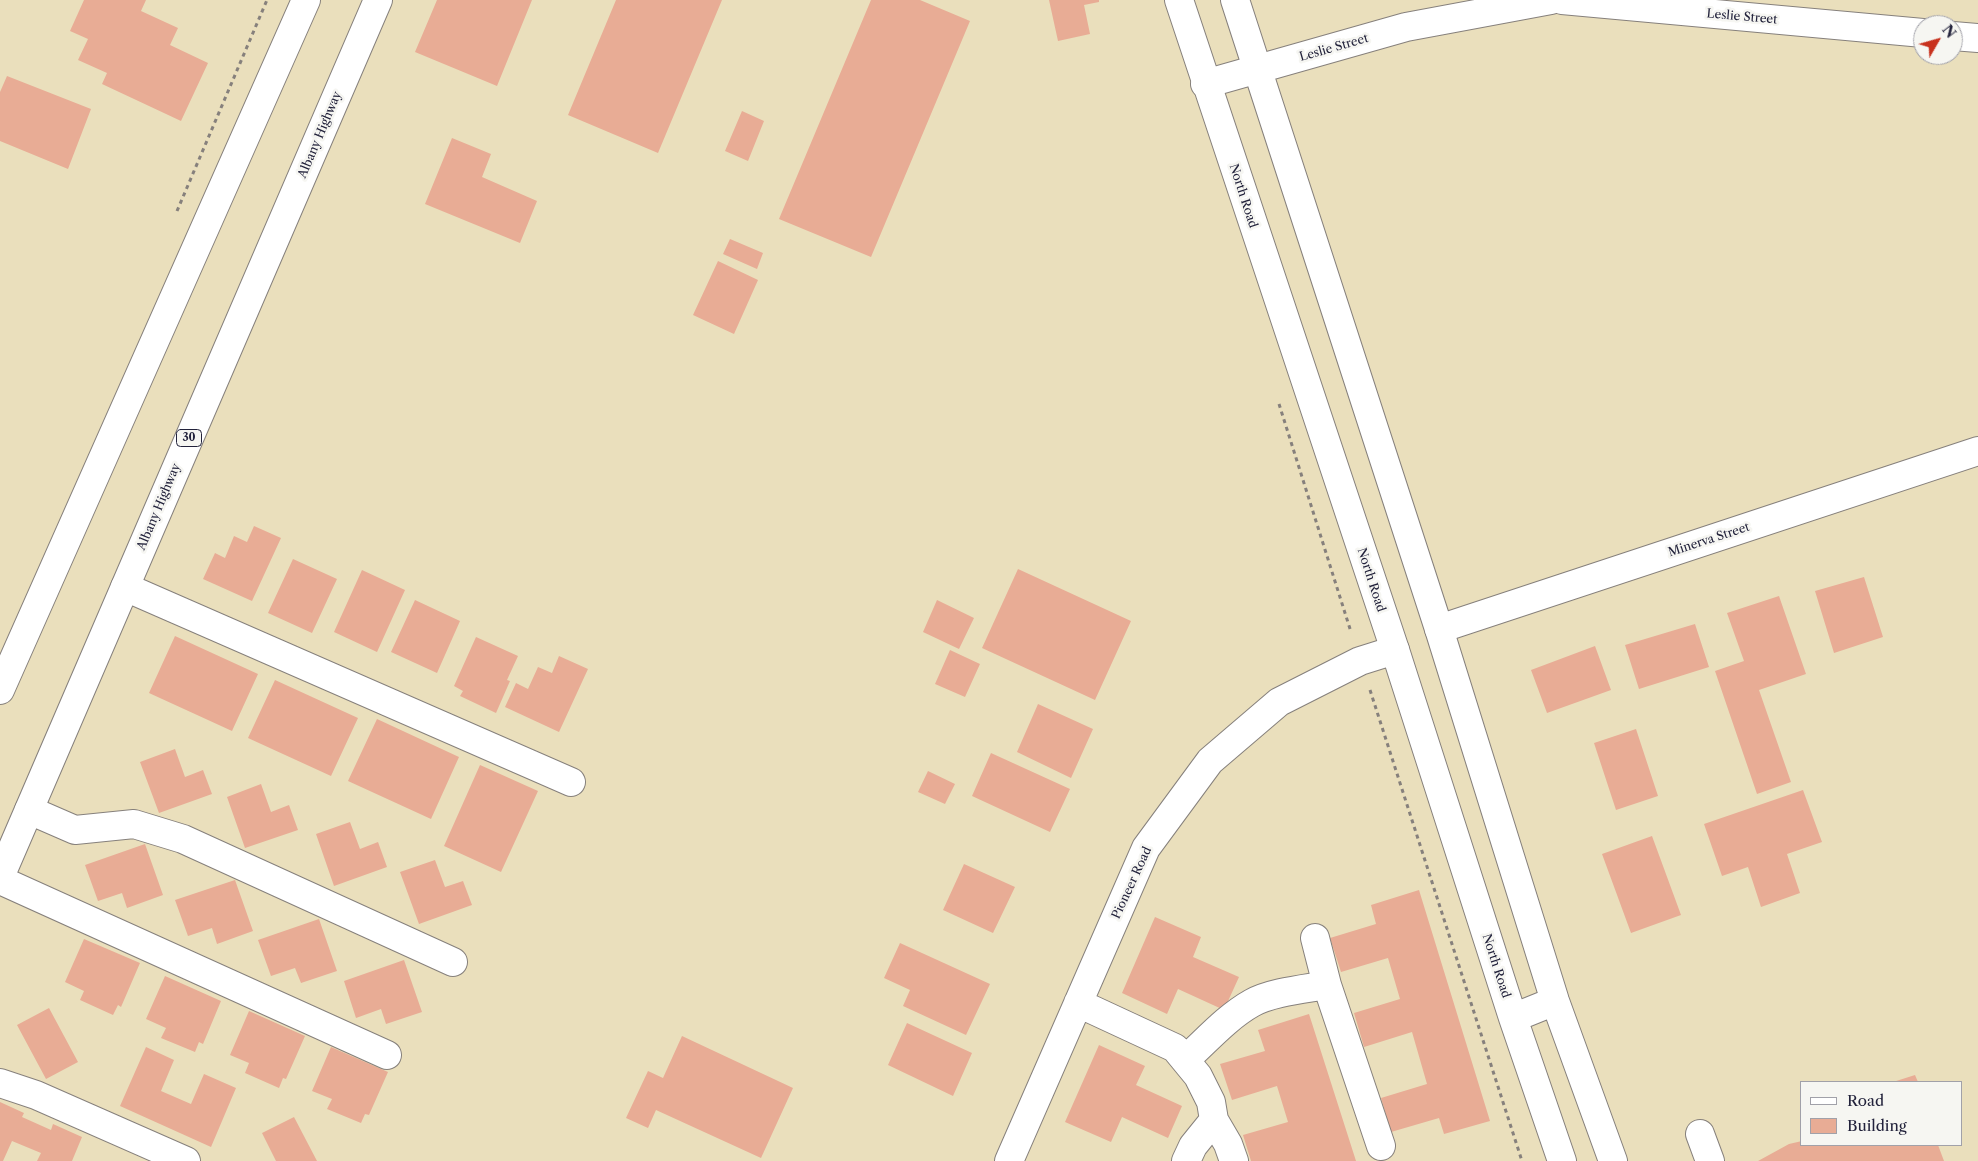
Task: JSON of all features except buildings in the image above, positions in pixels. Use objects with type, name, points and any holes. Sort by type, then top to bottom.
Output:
[{"type":"main road","points":[[0,690],[306,0]]},
{"type":"main road","name":"Albany Highway","points":[[0,878],[378,0]]},
{"type":"main road","name":"North Road","points":[[1179,0],[1205,84],[1395,650],[1513,1018],[1562,1161]]},
{"type":"main road","points":[[1235,0],[1439,629],[1555,1001],[1613,1161]]},
{"type":"main road","name":"Leslie Street","points":[[1205,84],[1257,71],[1406,27],[1551,0]]},
{"type":"main road","name":"Leslie Street","points":[[1562,0],[1913,32]]},
{"type":"main road","points":[[1963,37],[1978,38]]},
{"type":"main road","name":"Minerva Street","points":[[1439,629],[1978,451]]},
{"type":"main road","points":[[125,587],[571,782]]},
{"type":"main road","name":"Pioneer Road","points":[[1009,1161],[1146,848],[1210,760],[1279,702],[1360,661],[1395,650]]},
{"type":"main road","points":[[29,810],[75,830],[134,824],[183,839],[453,962]]},
{"type":"main road","points":[[0,878],[387,1056]]},
{"type":"main road","points":[[1315,938],[1327,985],[1381,1146]]},
{"type":"main road","points":[[1185,1060],[1218,1029],[1253,1003],[1288,992],[1327,985]]},
{"type":"main road","points":[[1513,1018],[1555,1001]]},
{"type":"main road","points":[[1078,1003],[1174,1048],[1198,1076],[1211,1102],[1214,1120],[1228,1144],[1234,1161]]},
{"type":"main road","points":[[0,1083],[36,1095],[186,1161]]},
{"type":"main road","points":[[1186,1161],[1193,1146],[1214,1120]]},
{"type":"main road","points":[[1700,1134],[1710,1161]]},
{"type":"path","points":[[1276,395],[1522,1161]]}]
